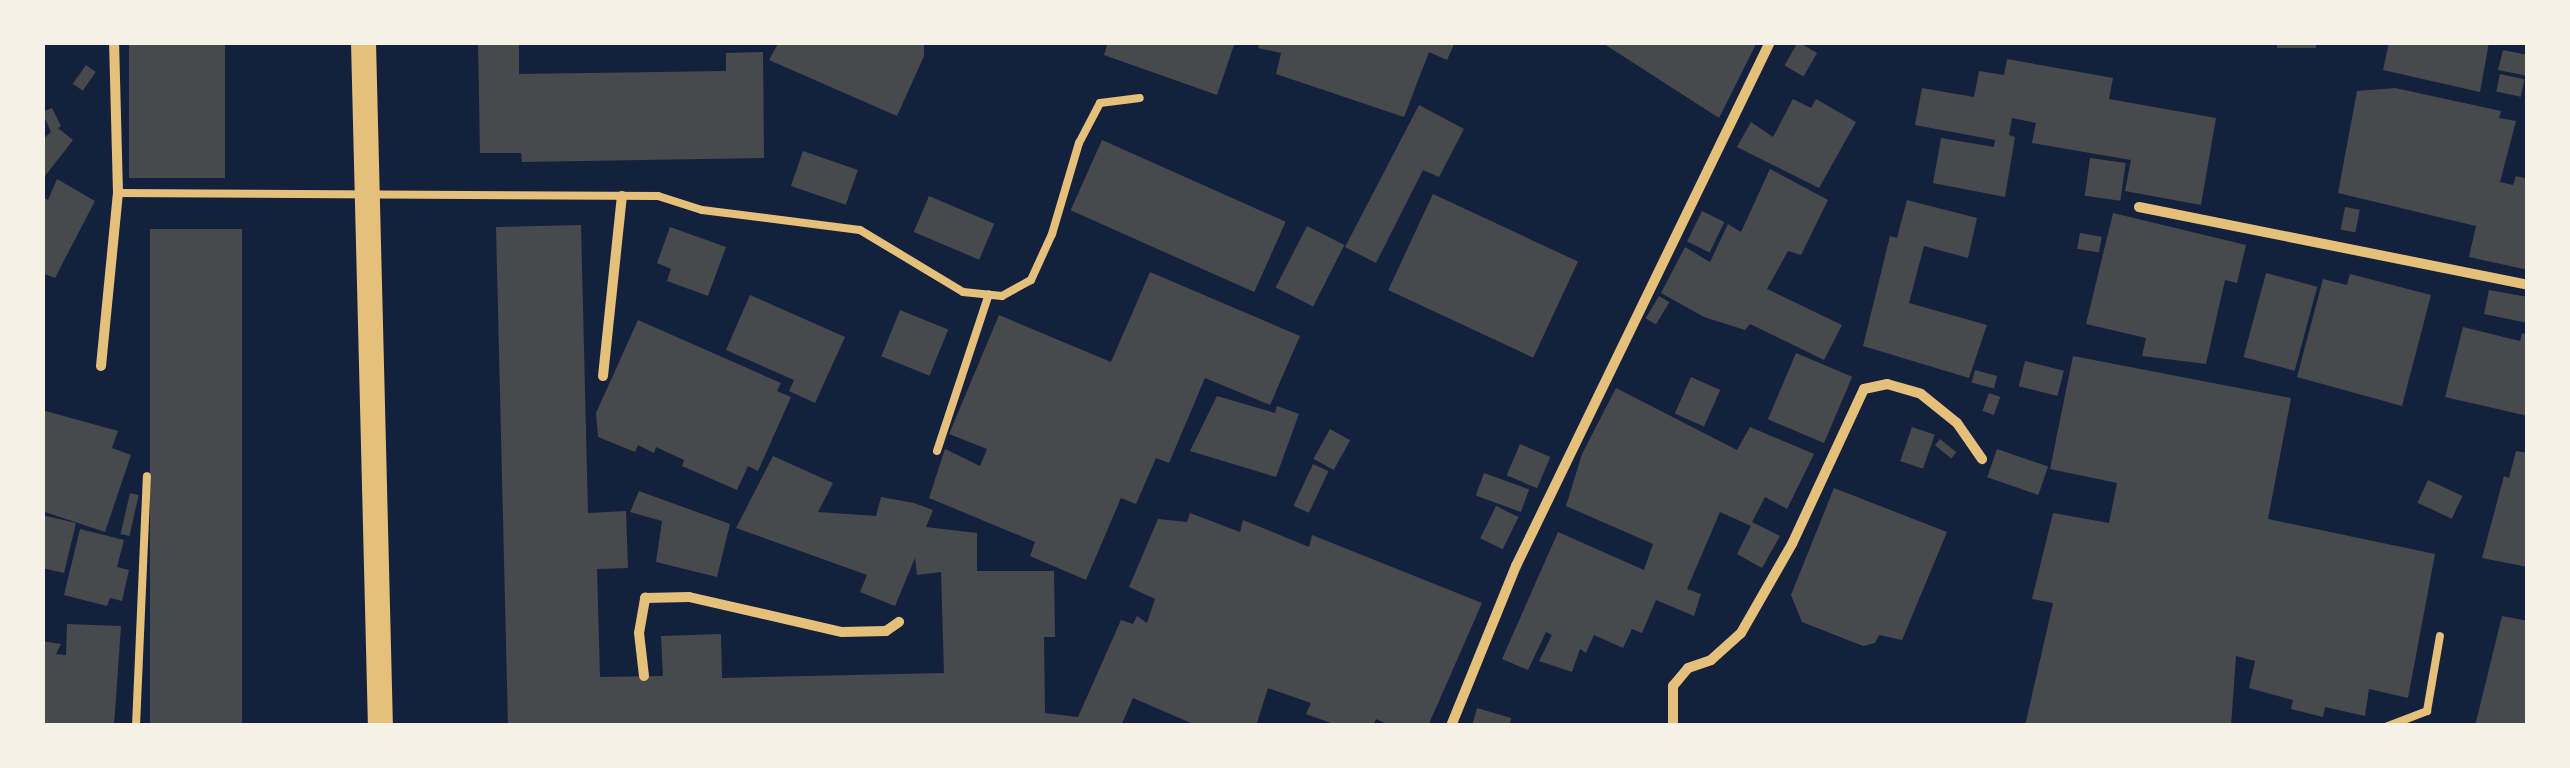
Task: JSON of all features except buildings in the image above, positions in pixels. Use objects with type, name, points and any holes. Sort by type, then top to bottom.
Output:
[{"type":"main road","points":[[363,42],[380,726]]},
{"type":"street","points":[[101,366],[118,193],[114,42]]},
{"type":"street","points":[[1451,726],[1516,566],[1770,42]]},
{"type":"street","points":[[603,376],[622,196]]},
{"type":"street","points":[[2138,206],[2528,285]]},
{"type":"street","points":[[1673,726],[1673,686],[1688,668],[1712,660],[1740,633],[1792,544],[1864,390],[1887,384],[1921,394],[1957,423],[1982,459]]},
{"type":"street","points":[[644,676],[639,633],[646,598],[689,597],[842,632],[886,630],[899,622]]},
{"type":"lane","points":[[118,193],[658,196],[702,210],[860,230],[963,292],[1002,296],[1031,280],[1052,234],[1078,144],[1100,103],[1140,98]]},
{"type":"lane","points":[[937,451],[989,294]]},
{"type":"lane","points":[[136,726],[147,476]]},
{"type":"lane","points":[[2388,726],[2427,711],[2440,636]]}]
